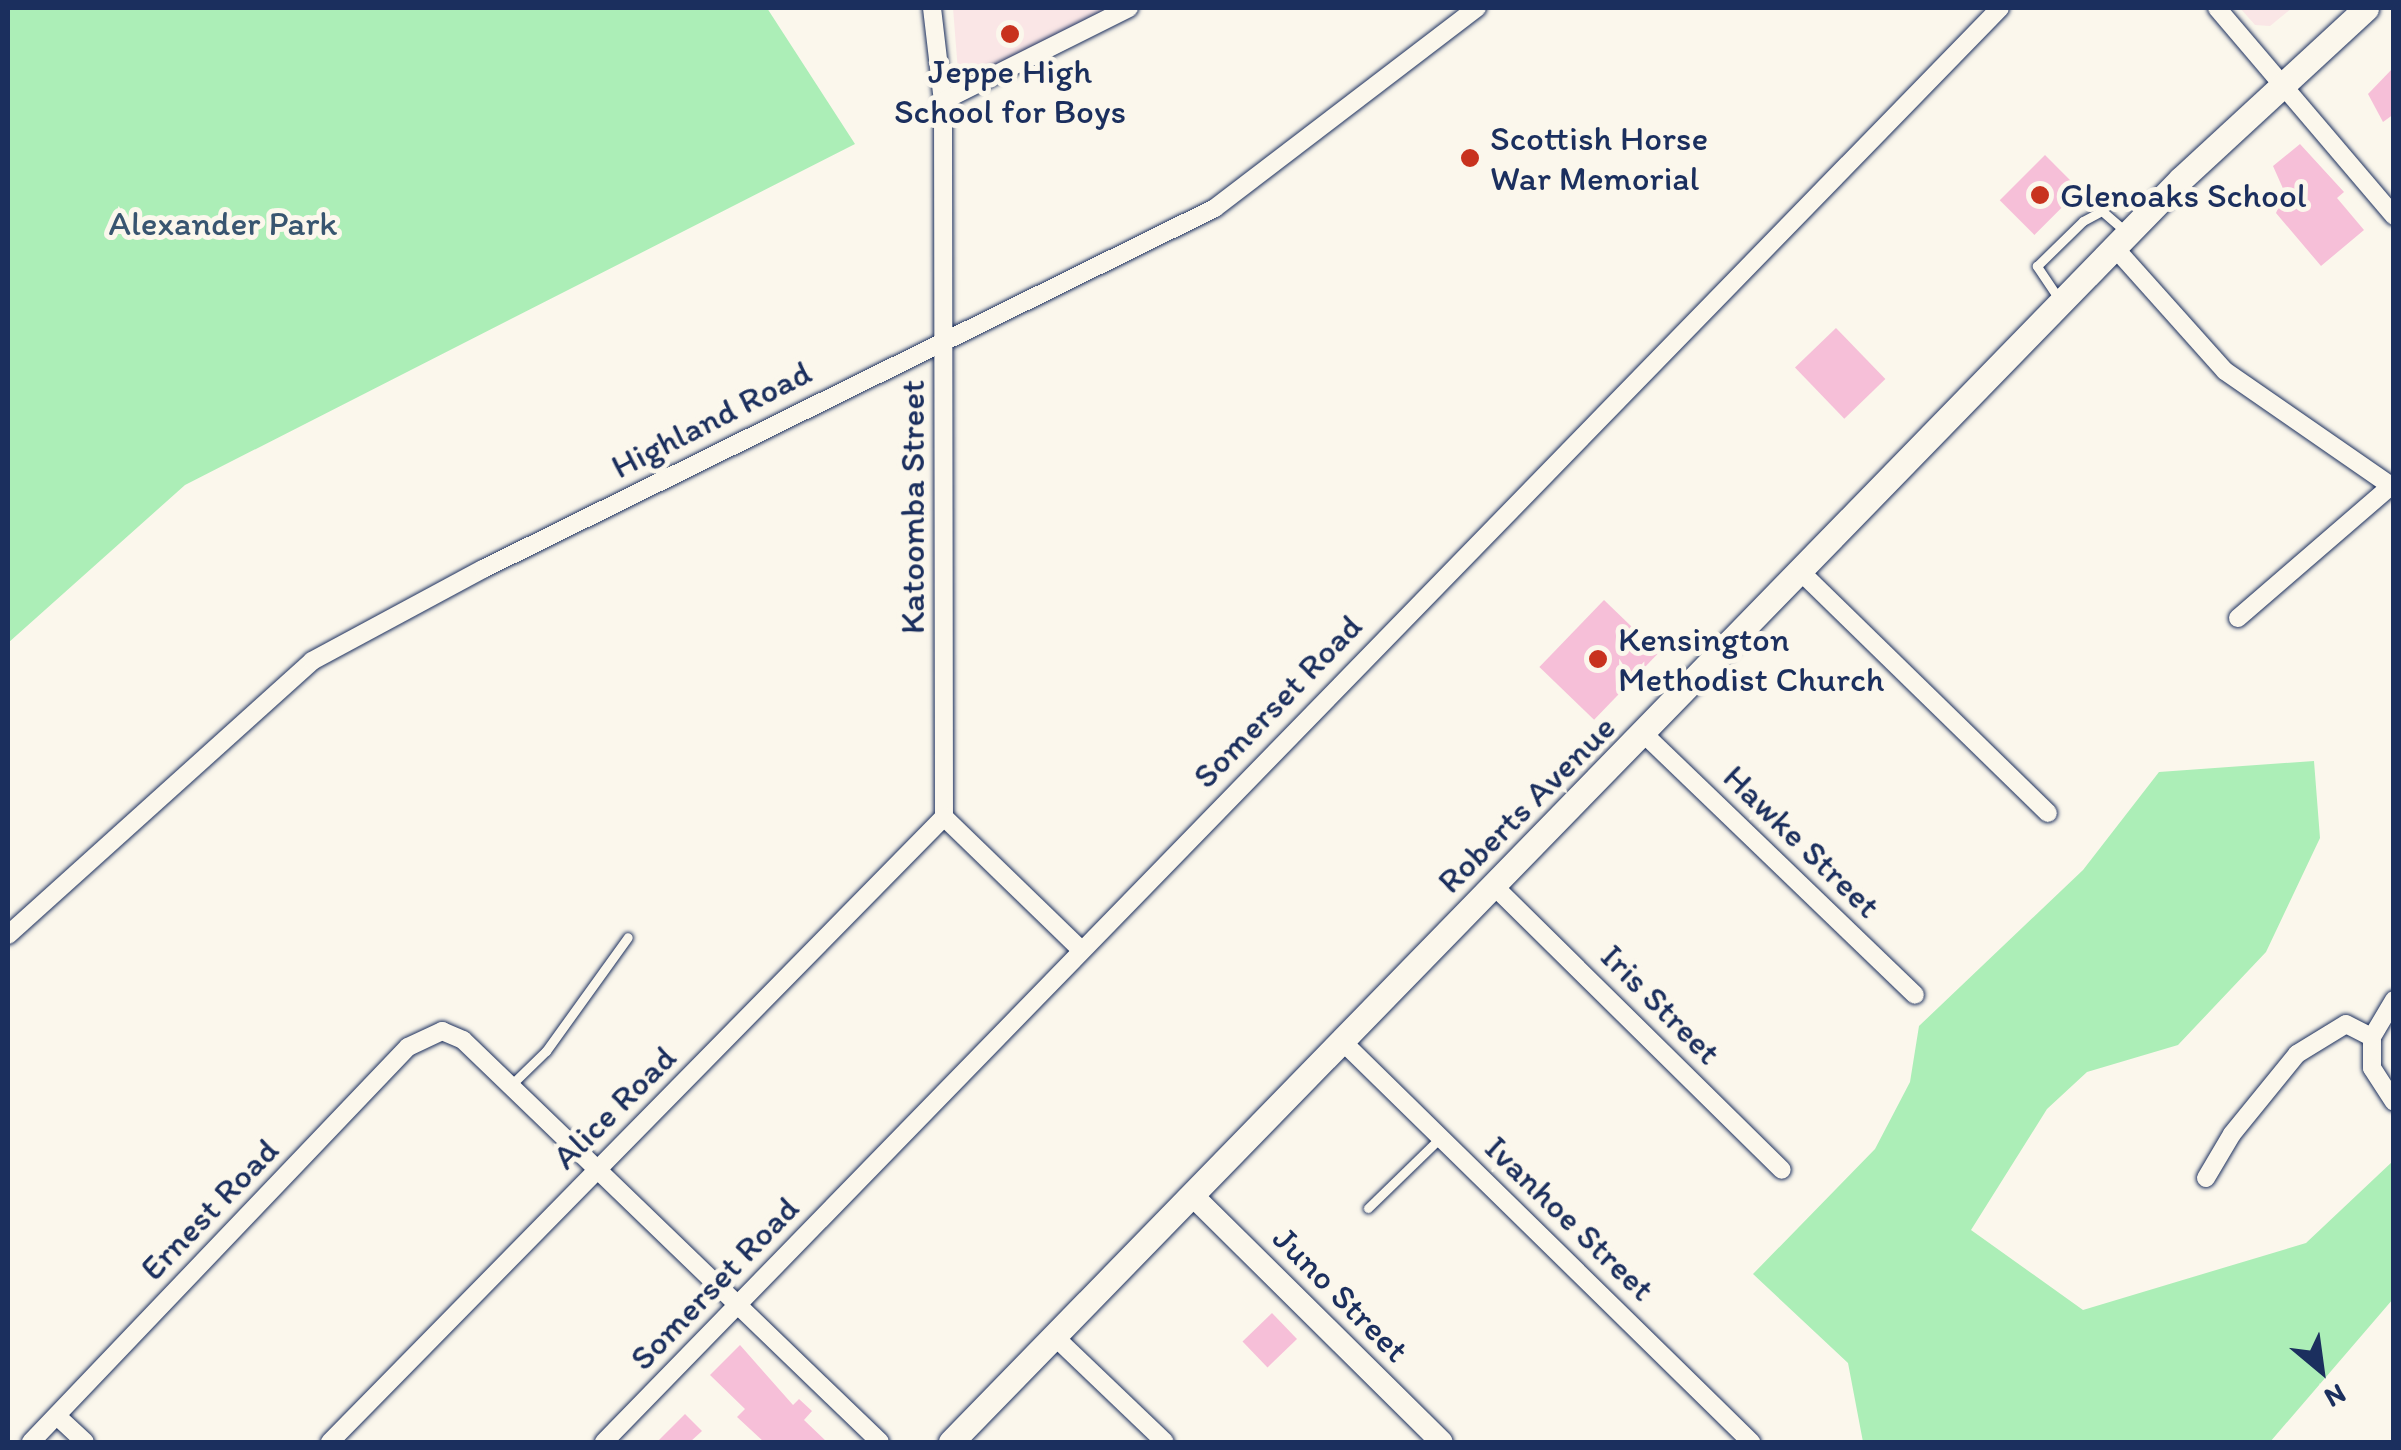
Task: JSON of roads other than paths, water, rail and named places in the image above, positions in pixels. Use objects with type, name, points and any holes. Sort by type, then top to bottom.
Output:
[{"type":"main road","name":"Roberts Avenue","points":[[951,1442],[2122,241],[2281,82],[2366,8]]},
{"type":"street","name":"Katoomba Street","points":[[932,8],[943,101],[944,818]]},
{"type":"street","points":[[943,101],[1129,8]]},
{"type":"street","name":"Highland Road","points":[[8,935],[312,661],[945,338],[1239,194],[1476,8]]},
{"type":"street","name":"Somerset Road","points":[[604,1442],[2000,8]]},
{"type":"street","points":[[2217,8],[2394,216]]},
{"type":"street","points":[[2122,241],[2225,371],[2392,487],[2238,618]]},
{"type":"street","points":[[1801,572],[2048,812]]},
{"type":"street","name":"Hawke Street","points":[[1644,734],[1915,996]]},
{"type":"street","points":[[944,818],[1080,949]]},
{"type":"street","name":"Alice Road","points":[[330,1442],[944,818]]},
{"type":"street","name":"Iris Street","points":[[1494,886],[1782,1170]]},
{"type":"street","points":[[2394,1000],[2372,1038],[2372,1068],[2394,1102]]},
{"type":"street","points":[[2206,1178],[2256,1102],[2316,1037],[2346,1024],[2372,1038]]},
{"type":"street","name":"Ernest Road","points":[[31,1442],[408,1047],[442,1031],[463,1040],[511,1085]]},
{"type":"street","name":"Ivanhoe Street","points":[[1342,1042],[1751,1442]]},
{"type":"street","points":[[511,1085],[880,1442]]},
{"type":"street","name":"Juno Street","points":[[1192,1195],[1442,1442]]},
{"type":"street","points":[[1054,1336],[1165,1442]]},
{"type":"street","points":[[57,1416],[86,1442]]},
{"type":"lane","points":[[2063,303],[2037,266],[2095,211],[2122,241]]},
{"type":"lane","points":[[511,1085],[546,1051],[628,937]]},
{"type":"lane","points":[[1368,1208],[1441,1137]]},
{"type":"place","name":"Jeppe High School for Boys","points":[[1010,34]]},
{"type":"place","name":"Scottish Horse War Memorial","points":[[1470,158]]},
{"type":"place","name":"Glenoaks School","points":[[2040,195]]},
{"type":"place","name":"Kensington Methodist Church","points":[[1598,659]]},
{"type":"park label","name":"Alexander Park","points":[[223,223]]}]
